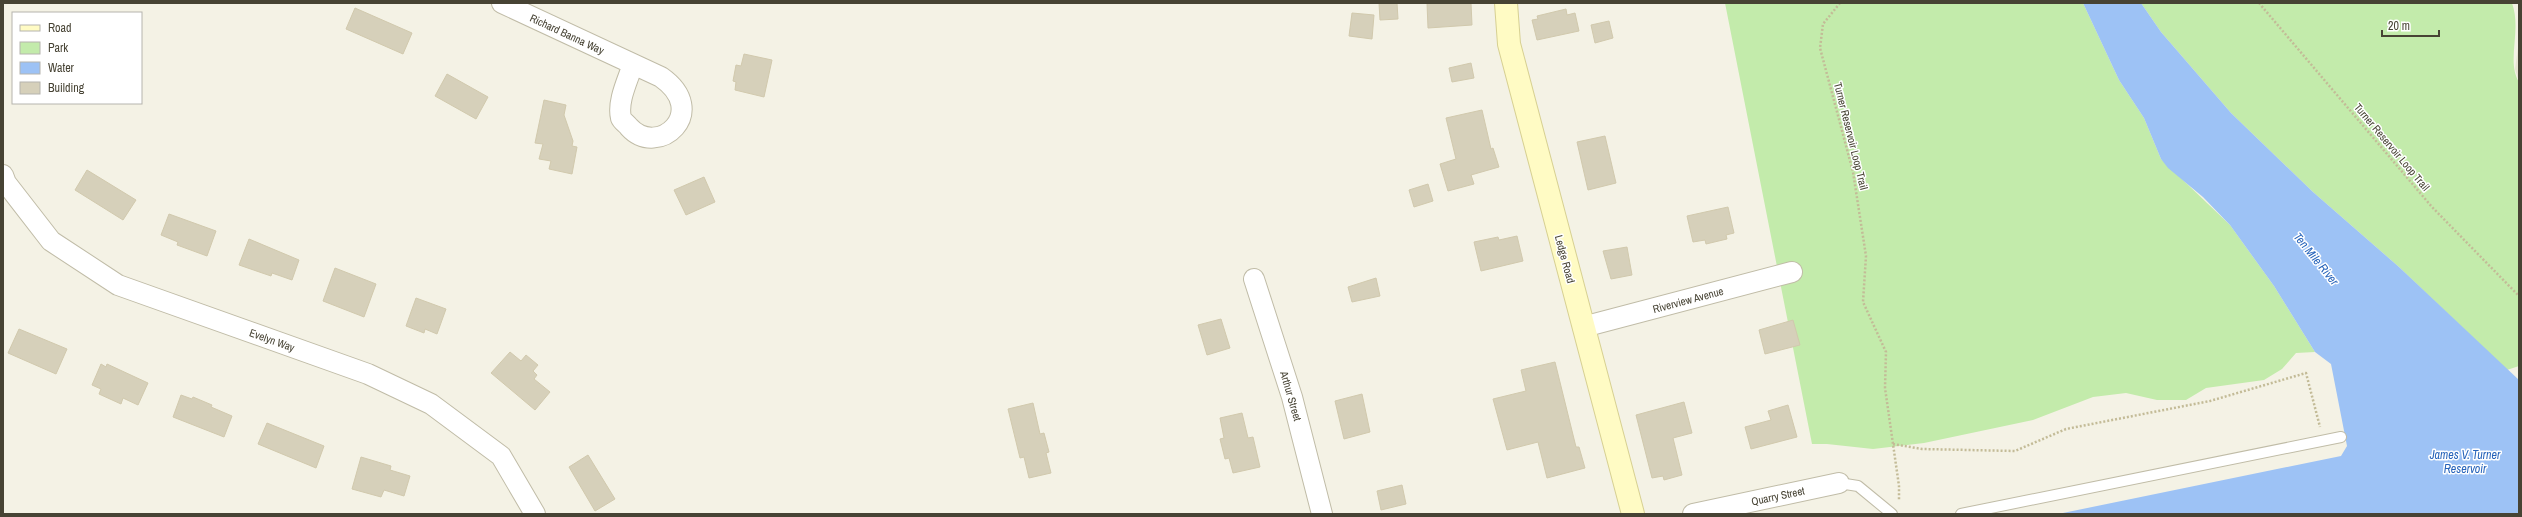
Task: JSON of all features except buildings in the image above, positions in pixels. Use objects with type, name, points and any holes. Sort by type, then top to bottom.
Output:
[{"type":"street","name":"Richard Banna Way","points":[[502,3],[633,64]]},
{"type":"street","name":"Ledge Road","points":[[1506,3],[1509,44],[1633,514]]},
{"type":"street","name":"Evelyn Way","points":[[3,175],[6,183],[51,241],[118,285],[368,374],[432,404],[501,456],[535,514]]},
{"type":"street","name":"Riverview Avenue","points":[[1583,327],[1792,272]]},
{"type":"street","name":"Arthur Street","points":[[1254,279],[1292,397],[1322,514]]},
{"type":"street","name":"Quarry Street","points":[[1693,514],[1839,483]]},
{"type":"lane","points":[[1961,514],[2341,437]]},
{"type":"lane","points":[[1839,483],[1858,486],[1895,510]]},
{"type":"path","name":"Turner Reservoir Loop Trail","points":[[1840,3],[1823,24],[1820,48],[1853,172],[1866,256],[1863,302],[1886,352],[1885,388],[1899,486],[1895,510]]},
{"type":"path","name":"Turner Reservoir Loop Trail","points":[[2259,3],[2432,207],[2519,296]]},
{"type":"path","points":[[1893,444],[1922,449],[2015,450],[2066,429],[2210,401],[2306,374],[2324,440]]},
{"type":"shaded area","points":[[2519,41],[2519,82],[2515,69]]},
{"type":"green space","points":[[1725,3],[2083,3],[2119,80],[2144,118],[2161,159],[2230,225],[2274,286],[2315,352],[2296,353],[2282,369],[2264,380],[2206,388],[2186,400],[2157,400],[2126,393],[2093,397],[2033,420],[1924,443],[1873,449],[1827,444],[1812,444]]},
{"type":"green space","points":[[2141,3],[2512,3],[2515,14],[2514,65],[2515,74],[2519,82],[2519,366],[2507,370],[2399,267],[2313,192],[2231,113],[2161,32]]},
{"type":"water","points":[[2083,3],[2141,3],[2161,32],[2231,113],[2313,192],[2399,267],[2519,380],[2519,514],[2058,514],[2341,456],[2347,446],[2331,364],[2315,352],[2274,286],[2230,225],[2203,197],[2168,168],[2161,159],[2144,118],[2119,80]]},
{"type":"water label","name":"Ten Mile River","points":[[2316,259]]},
{"type":"water label","name":"James V. Turner Reservoir","points":[[2465,462]]}]
